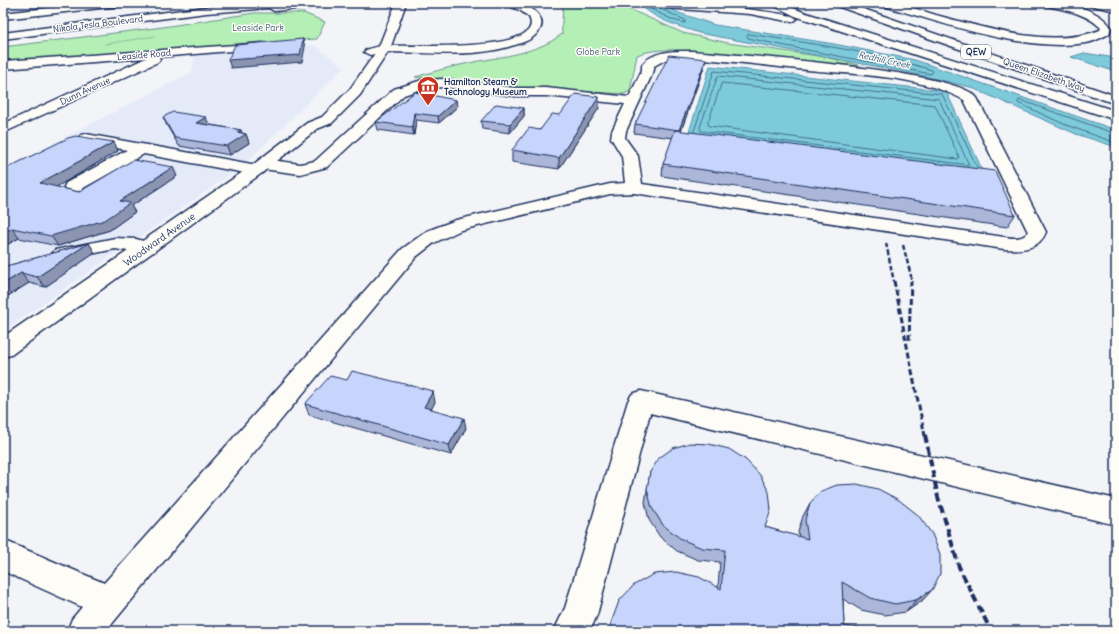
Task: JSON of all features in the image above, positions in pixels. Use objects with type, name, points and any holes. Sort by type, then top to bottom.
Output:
[{"type":"main road","points":[[3,7],[40,3]]},
{"type":"main road","points":[[3,16],[118,3]]},
{"type":"main road","points":[[3,30],[195,3]]},
{"type":"main road","name":"Nikola Tesla Boulevard","points":[[3,30],[227,3]]},
{"type":"main road","name":"Nikola Tesla Boulevard","points":[[3,36],[206,10],[288,3]]},
{"type":"main road","points":[[102,23],[151,20],[328,3]]},
{"type":"main road","name":"Woodward Avenue","points":[[5,345],[147,248],[260,167],[312,126],[327,120],[350,99],[384,49],[401,3]]},
{"type":"main road","points":[[370,52],[384,49],[492,46],[518,40],[534,31],[537,21],[536,16],[529,11],[508,3]]},
{"type":"main road","points":[[636,3],[750,11],[794,19],[873,38]]},
{"type":"main road","points":[[775,3],[828,13],[881,27],[1116,108]]},
{"type":"main road","points":[[775,3],[799,14],[1116,116]]},
{"type":"main road","name":"Queen Elizabeth Way","points":[[836,3],[1116,100]]},
{"type":"main road","name":"Queen Elizabeth Way","points":[[865,3],[1035,60]]},
{"type":"main road","points":[[884,3],[978,29],[1026,38],[1074,41],[1098,37],[1105,32],[1106,28],[1096,19],[1070,9],[1046,3]]},
{"type":"main road","points":[[1066,3],[1116,18]]},
{"type":"main road","points":[[1092,3],[1116,8]]},
{"type":"main road","name":"Woodward Avenue","points":[[312,126],[312,118],[348,81],[370,52],[381,32],[389,4]]},
{"type":"main road","name":"Leaside Road","points":[[3,65],[278,44]]},
{"type":"main road","name":"Dunn Avenue","points":[[7,125],[167,53]]},
{"type":"main road","points":[[84,631],[410,252],[419,244],[442,231],[462,224],[610,189],[634,188],[1004,243],[1028,242],[1035,238],[1037,232],[973,100],[952,89],[860,72],[698,55],[676,55],[658,58],[650,63],[618,138],[630,156],[634,188]]},
{"type":"main road","points":[[3,71],[19,64]]},
{"type":"main road","points":[[73,140],[84,138],[260,167],[300,169],[321,164],[399,92],[422,84],[444,83],[515,92],[546,92],[633,101]]},
{"type":"main road","points":[[72,187],[142,148]]},
{"type":"main road","points":[[45,259],[105,244],[131,242],[147,248]]},
{"type":"main road","points":[[571,631],[580,615],[642,401],[1116,512]]},
{"type":"main road","points":[[3,555],[109,602]]},
{"type":"shaded area","points":[[3,3],[77,3],[3,12]]},
{"type":"shaded area","points":[[314,45],[344,67],[244,165],[3,331],[3,169],[192,72],[195,53]]},
{"type":"green space","name":"Globe Park","points":[[569,3],[620,5],[683,33],[728,43],[825,57],[859,65],[861,67],[685,50],[646,52],[637,55],[630,91],[624,94],[512,87],[415,77],[454,66],[513,55],[539,47],[562,34],[563,5]]},
{"type":"green space","name":"Leaside Park","points":[[254,13],[304,13],[325,22],[317,39],[3,62],[3,47],[163,27]]},
{"type":"water","name":"Redhill Creek","points":[[638,3],[661,3],[679,13],[715,25],[834,44],[915,60],[1116,130],[1116,147],[1076,134],[970,87],[911,73],[699,33],[659,18]]},
{"type":"water","points":[[1084,53],[1116,58],[1116,72],[1071,57]]},
{"type":"water","points":[[710,66],[946,91],[986,178],[687,138]]},
{"type":"building","points":[[303,39],[300,55],[228,60],[235,45]]},
{"type":"building","points":[[669,55],[706,59],[679,130],[635,124]]},
{"type":"building","points":[[415,92],[456,100],[438,116],[414,113],[412,127],[376,122]]},
{"type":"building","points":[[575,94],[599,97],[559,158],[512,150],[529,128],[540,130],[552,114],[560,115]]},
{"type":"building","points":[[496,104],[524,108],[510,124],[481,121]]},
{"type":"building","points":[[173,112],[206,117],[196,123],[241,130],[237,132],[246,134],[227,146],[175,138],[163,117]]},
{"type":"building","points":[[675,130],[995,171],[1015,215],[663,164]]},
{"type":"building","points":[[76,136],[114,142],[40,183],[79,192],[133,160],[173,167],[120,201],[130,203],[105,220],[51,236],[12,228],[3,233],[3,170],[68,138]]},
{"type":"building","points":[[89,243],[37,277],[21,273],[3,284],[3,267]]},
{"type":"building","points":[[352,371],[433,391],[424,407],[464,418],[449,445],[305,404],[330,376],[347,380]]},
{"type":"building","points":[[690,443],[709,444],[729,449],[746,460],[760,475],[769,492],[771,510],[765,527],[808,539],[805,520],[810,503],[821,491],[837,485],[857,484],[878,489],[899,500],[918,515],[932,534],[940,554],[940,574],[932,590],[916,600],[895,604],[870,598],[842,582],[844,626],[873,631],[611,631],[611,623],[619,601],[634,585],[654,574],[676,572],[699,577],[721,589],[725,550],[702,548],[681,539],[663,525],[652,508],[647,489],[650,472],[659,458],[673,448]]},
{"type":"railway","points":[[886,243],[894,282]]},
{"type":"railway","points":[[903,245],[911,281]]},
{"type":"railway","points":[[894,281],[925,436]]},
{"type":"railway","points":[[909,340],[911,281]]},
{"type":"railway","points":[[925,435],[938,497],[959,567],[991,631]]},
{"type":"place","name":"Hamilton Steam & Technology Museum","points":[[428,106]]}]
